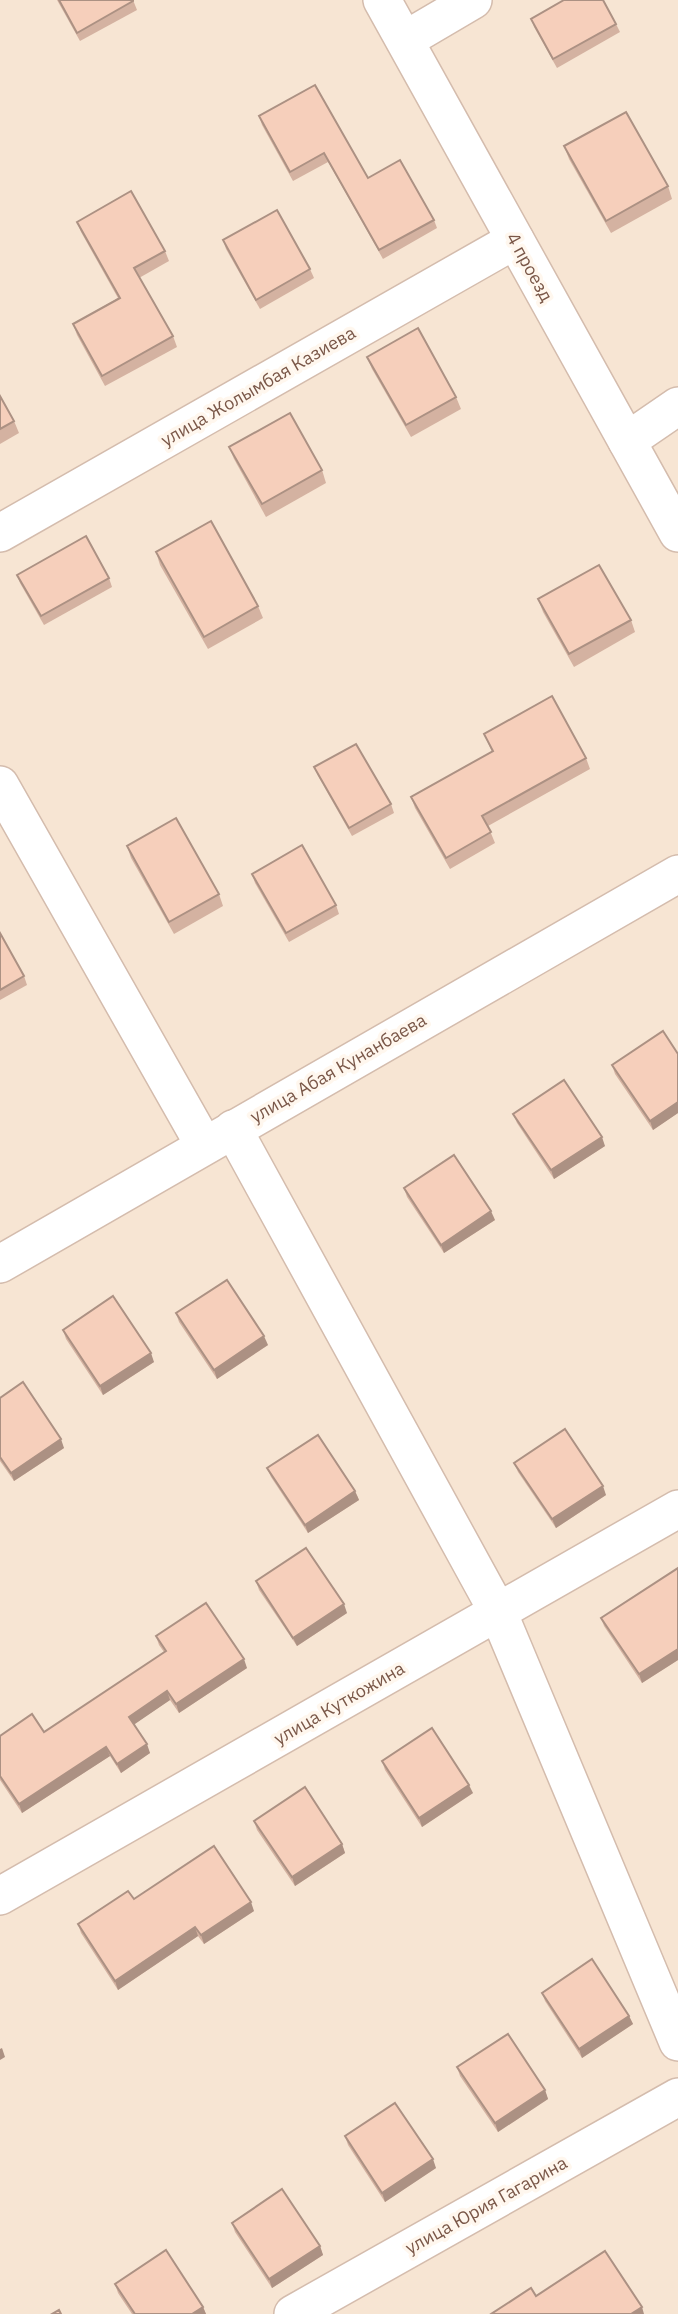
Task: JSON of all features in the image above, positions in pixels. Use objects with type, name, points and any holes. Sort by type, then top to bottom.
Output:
[{"type":"street","name":"4 проезд","points":[[382,0],[678,533]]},
{"type":"street","points":[[405,40],[473,0]]},
{"type":"street","name":"улица Жолымбая Казиева","points":[[0,533],[515,240]]},
{"type":"street","points":[[627,441],[678,407]]},
{"type":"street","points":[[0,785],[218,1137],[498,1612],[678,2042]]},
{"type":"street","name":"улица Абая Кунанбаева","points":[[0,1264],[678,874]]},
{"type":"street","name":"улица Куткожина","points":[[0,1896],[678,1509]]},
{"type":"street","name":"улица Юрия Гагарина","points":[[293,2314],[678,2097]]},
{"type":"shaded area","points":[[0,0],[678,0],[678,2314],[0,2314]]},
{"type":"building","points":[[59,0],[133,0],[133,1],[77,33]]},
{"type":"building","points":[[564,0],[603,0],[616,24],[553,59],[531,19]]},
{"type":"building","points":[[315,85],[368,178],[400,160],[434,220],[379,250],[324,153],[290,172],[259,116]]},
{"type":"building","points":[[626,112],[668,186],[606,221],[564,146]]},
{"type":"building","points":[[131,191],[165,251],[134,268],[173,336],[102,376],[73,324],[120,298],[77,222]]},
{"type":"building","points":[[277,210],[310,269],[256,300],[223,240]]},
{"type":"building","points":[[418,328],[456,397],[406,425],[367,357]]},
{"type":"building","points":[[0,396],[14,421],[0,429]]},
{"type":"building","points":[[290,413],[322,470],[262,504],[229,447]]},
{"type":"building","points":[[211,521],[258,606],[204,637],[156,552]]},
{"type":"building","points":[[86,536],[109,578],[41,616],[17,575]]},
{"type":"building","points":[[599,565],[631,620],[569,654],[538,599]]},
{"type":"building","points":[[552,696],[586,758],[482,816],[491,832],[446,858],[411,797],[493,751],[484,734]]},
{"type":"building","points":[[356,744],[391,804],[349,828],[314,767]]},
{"type":"building","points":[[176,818],[219,894],[169,922],[127,846]]},
{"type":"building","points":[[302,845],[336,905],[286,933],[252,874]]},
{"type":"building","points":[[0,933],[24,976],[0,990]]},
{"type":"building","points":[[663,1031],[678,1054],[678,1102],[650,1121],[612,1065]]},
{"type":"building","points":[[564,1080],[602,1137],[551,1170],[513,1114]]},
{"type":"building","points":[[454,1155],[491,1211],[441,1245],[404,1188]]},
{"type":"building","points":[[227,1280],[264,1336],[214,1370],[176,1313]]},
{"type":"building","points":[[113,1296],[151,1353],[100,1386],[63,1330]]},
{"type":"building","points":[[23,1382],[61,1439],[11,1473],[0,1457],[0,1398]]},
{"type":"building","points":[[565,1429],[603,1486],[552,1519],[514,1463]]},
{"type":"building","points":[[318,1435],[355,1491],[305,1525],[267,1468]]},
{"type":"building","points":[[306,1548],[344,1604],[293,1638],[256,1581]]},
{"type":"building","points":[[678,1568],[678,1649],[639,1674],[601,1618]]},
{"type":"building","points":[[206,1603],[244,1659],[176,1704],[167,1691],[129,1717],[147,1744],[117,1764],[106,1747],[19,1804],[0,1776],[0,1736],[32,1714],[44,1732],[166,1651],[156,1636]]},
{"type":"building","points":[[432,1728],[469,1785],[419,1818],[382,1761]]},
{"type":"building","points":[[305,1787],[342,1844],[292,1877],[254,1821]]},
{"type":"building","points":[[214,1846],[251,1902],[201,1935],[195,1927],[115,1981],[78,1924],[128,1891],[134,1899]]},
{"type":"building","points":[[592,1959],[629,2016],[579,2049],[542,1993]]},
{"type":"building","points":[[508,2034],[545,2090],[495,2123],[457,2067]]},
{"type":"building","points":[[395,2103],[433,2159],[382,2193],[345,2136]]},
{"type":"building","points":[[282,2189],[320,2246],[269,2279],[232,2223]]},
{"type":"building","points":[[166,2250],[203,2307],[192,2314],[135,2314],[115,2284]]},
{"type":"building","points":[[605,2251],[642,2307],[631,2314],[491,2314],[531,2288],[536,2296]]}]
